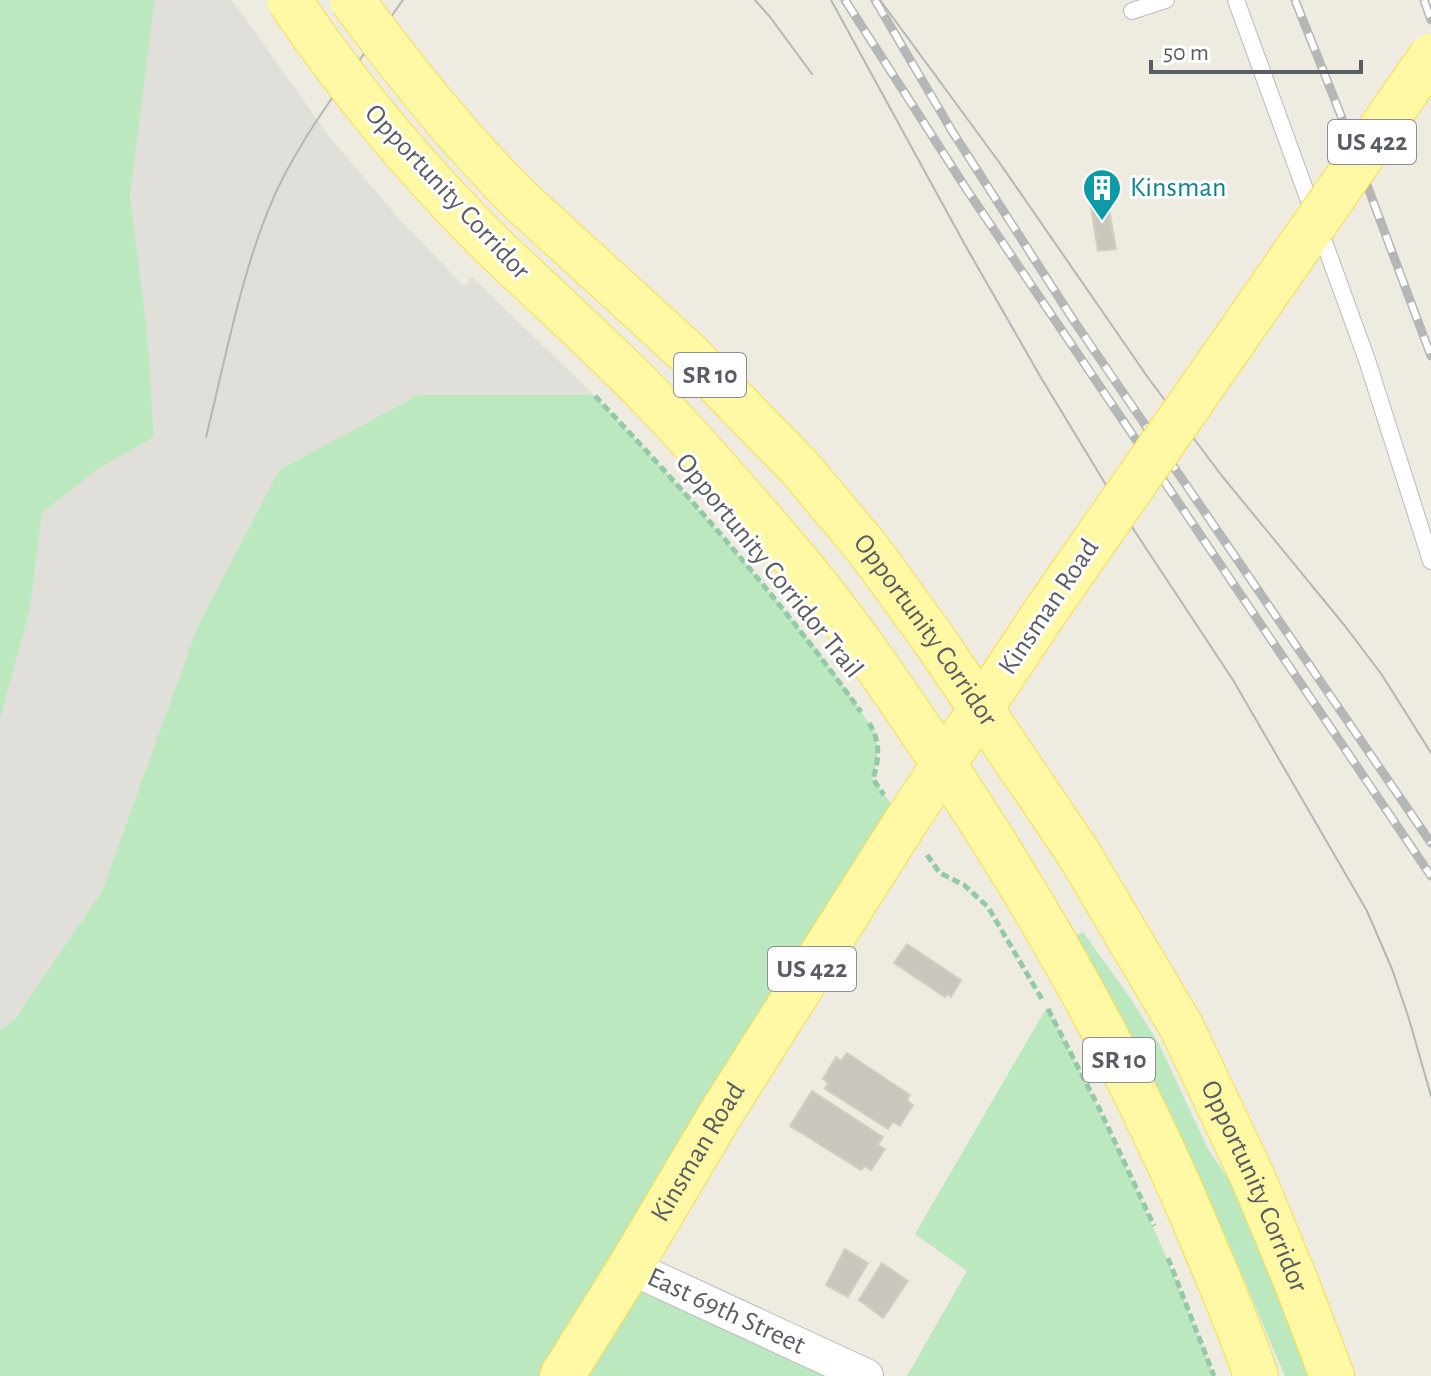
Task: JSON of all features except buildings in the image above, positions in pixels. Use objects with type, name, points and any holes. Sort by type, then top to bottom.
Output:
[{"type":"main road","name":"Opportunity Corridor","points":[[289,0],[398,146],[463,216],[644,390],[716,467],[785,546],[898,696],[1023,886],[1102,1025],[1191,1211],[1256,1376]]},
{"type":"main road","name":"Opportunity Corridor","points":[[352,0],[403,69],[450,125],[522,202],[690,355],[800,468],[899,590],[1079,854],[1182,1028],[1254,1180],[1327,1364]]},
{"type":"main road","name":"Kinsman Road","points":[[562,1376],[729,1101],[943,764],[1431,56]]},
{"type":"street","name":"East 69th Street","points":[[630,1267],[864,1376]]},
{"type":"lane","points":[[1132,11],[1166,0]]},
{"type":"lane","points":[[1236,0],[1367,360],[1431,561]]},
{"type":"path","name":"Opportunity Corridor Trail","points":[[594,395],[730,543],[860,709],[877,739],[879,755],[873,779]]},
{"type":"path","points":[[940,873],[964,885],[988,907],[1047,1007],[1094,1098],[1157,1233]]},
{"type":"path","points":[[1168,1258],[1214,1376]]},
{"type":"shaded area","points":[[155,0],[232,0],[331,139],[400,220],[464,286],[472,277],[594,395],[418,395],[279,470],[197,628],[102,891],[15,1019],[0,1030],[0,720],[30,609],[42,513],[95,471],[154,437],[147,331],[130,196]]},
{"type":"green space","points":[[0,0],[155,0],[130,196],[147,331],[154,437],[95,471],[42,513],[30,609],[0,720]]},
{"type":"green space","points":[[418,395],[594,395],[754,574],[828,664],[874,732],[877,761],[873,779],[905,823],[631,1267],[863,1376],[0,1376],[0,1030],[15,1019],[102,891],[197,628],[279,470]]},
{"type":"green space","points":[[1083,932],[1159,1044],[1208,1149],[1246,1205],[1309,1376],[1285,1376],[1166,1104],[1076,936]]},
{"type":"green space","points":[[1047,1007],[1136,1189],[1214,1376],[907,1376],[967,1271],[915,1234]]},
{"type":"tram line","points":[[206,437],[244,281],[276,192],[319,117],[403,0]]},
{"type":"tram line","points":[[755,0],[812,74]]},
{"type":"tram line","points":[[831,0],[1040,376],[1126,518],[1233,680],[1367,911],[1392,969],[1431,1096]]},
{"type":"tram line","points":[[880,0],[999,162],[1149,379],[1222,476],[1382,675],[1431,753]]},
{"type":"railway","points":[[845,0],[967,190],[1431,876]]},
{"type":"railway","points":[[875,0],[952,131],[1074,321],[1431,843]]},
{"type":"railway","points":[[1295,0],[1431,356]]},
{"type":"railway","points":[[1424,0],[1431,20]]},
{"type":"place","name":"Kinsman","points":[[1102,222]]}]
